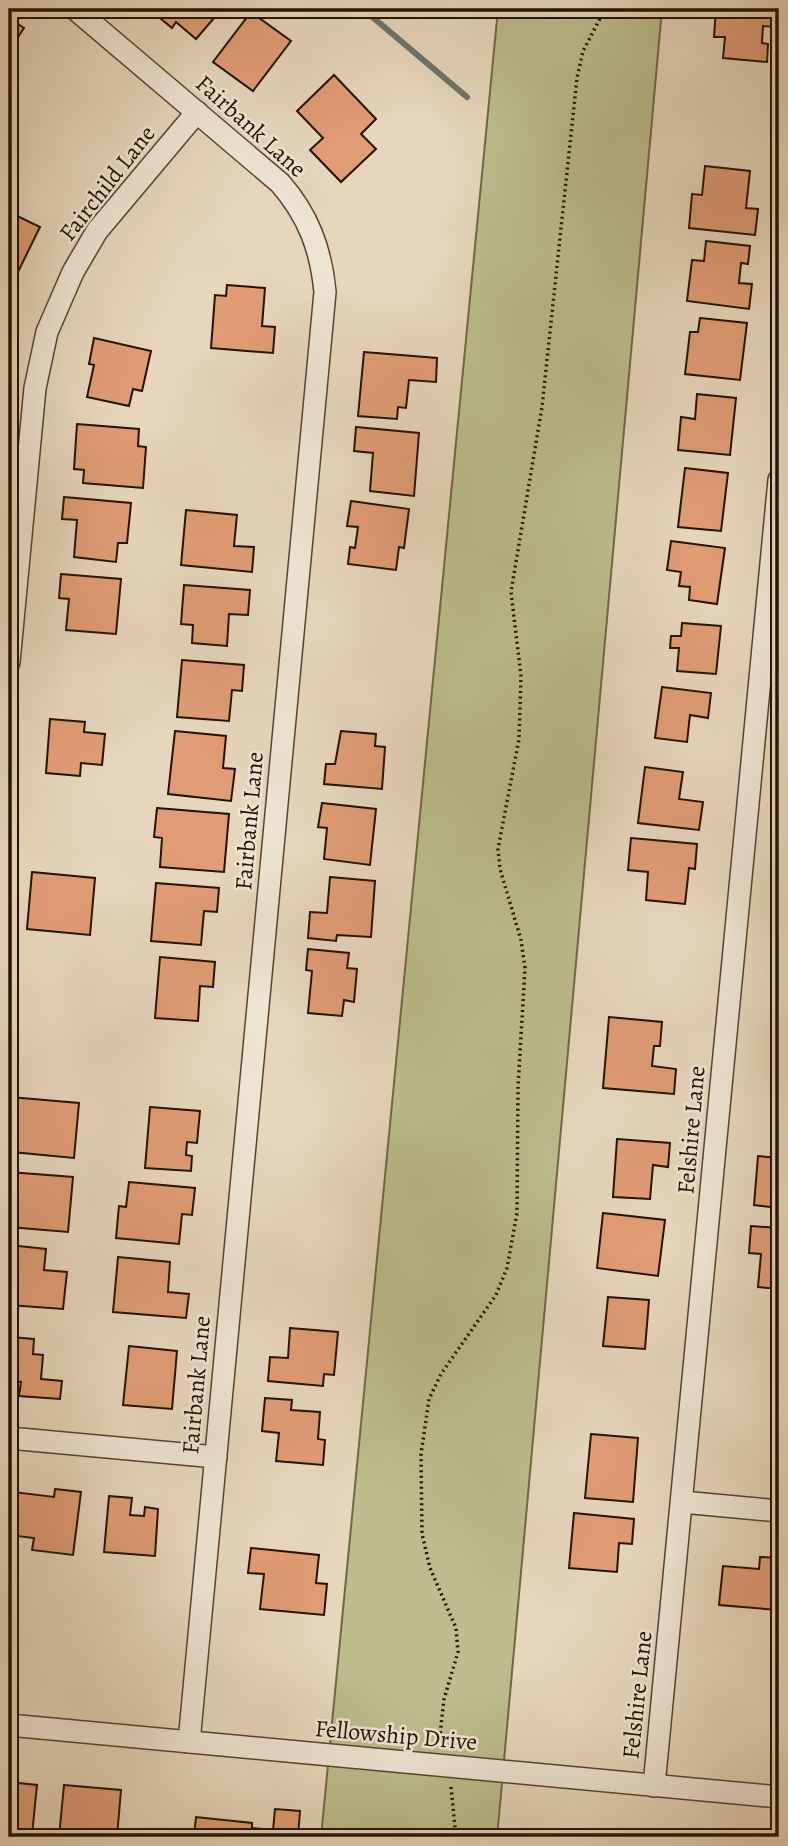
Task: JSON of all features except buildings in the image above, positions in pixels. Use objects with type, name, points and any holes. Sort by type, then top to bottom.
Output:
[{"type":"street","name":"Fairbank Lane","points":[[75,9],[268,171],[299,206],[317,246],[324,292],[188,1742]]},
{"type":"street","name":"Fairchild Lane","points":[[9,662],[35,388],[47,332],[68,281],[97,231],[197,112]]},
{"type":"street","name":"Felshire Lane","points":[[654,1786],[779,480]]},
{"type":"street","points":[[9,1438],[216,1457]]},
{"type":"street","points":[[682,1502],[779,1511]]},
{"type":"street","name":"Fellowship Drive","points":[[9,1725],[779,1797]]},
{"type":"path","points":[[438,1754],[444,1699],[458,1652],[456,1629],[430,1568],[422,1534],[423,1427],[429,1399],[441,1374],[496,1295],[507,1268],[517,1213],[518,1087],[525,968],[521,940],[500,869],[498,849],[519,739],[521,676],[511,592],[542,407],[575,91],[583,51],[605,9]]},
{"type":"path","points":[[450,1778],[456,1837]]},
{"type":"green space","points":[[498,9],[662,9],[497,1837],[321,1837]]},
{"type":"waterway","points":[[363,9],[467,97]]}]
